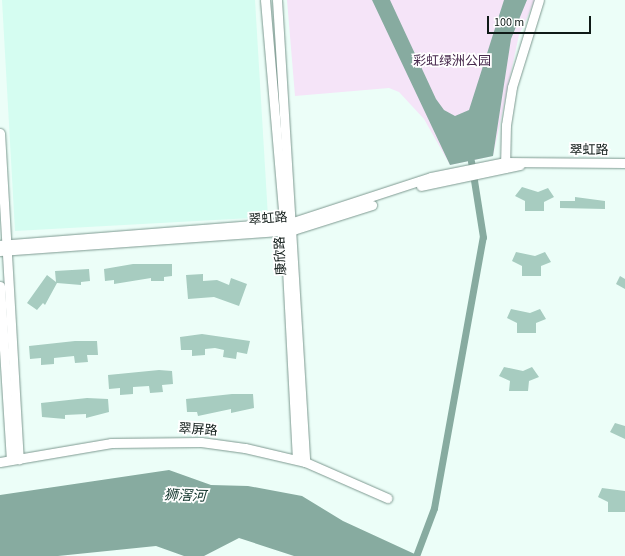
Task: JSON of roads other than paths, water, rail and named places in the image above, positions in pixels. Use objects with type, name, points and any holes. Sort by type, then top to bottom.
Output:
[{"type":"street","name":"康欣路","points":[[265,0],[289,226]]},
{"type":"street","name":"康欣路","points":[[278,0],[301,461]]},
{"type":"street","points":[[500,166],[512,87],[539,0]]},
{"type":"street","points":[[0,133],[3,247],[15,460]]},
{"type":"street","name":"翠虹路","points":[[3,247],[289,226],[452,175],[500,166],[528,163],[625,163]]},
{"type":"street","points":[[0,286],[15,460]]},
{"type":"street","name":"翠屏路","points":[[0,462],[96,445],[156,441],[223,444],[301,461],[387,498]]},
{"type":"water","points":[[372,0],[390,0],[436,99],[444,110],[455,116],[469,110],[504,0],[527,0],[511,39],[493,156],[450,165]]},
{"type":"water","name":"狮滘河","points":[[169,470],[211,485],[248,486],[302,496],[343,521],[419,556],[294,556],[239,538],[204,556],[184,556],[156,546],[58,556],[0,556],[0,495]]},
{"type":"waterway","points":[[416,556],[434,508],[483,237],[471,161]]},
{"type":"park label","name":"彩虹绿洲公园","points":[[452,61]]}]
